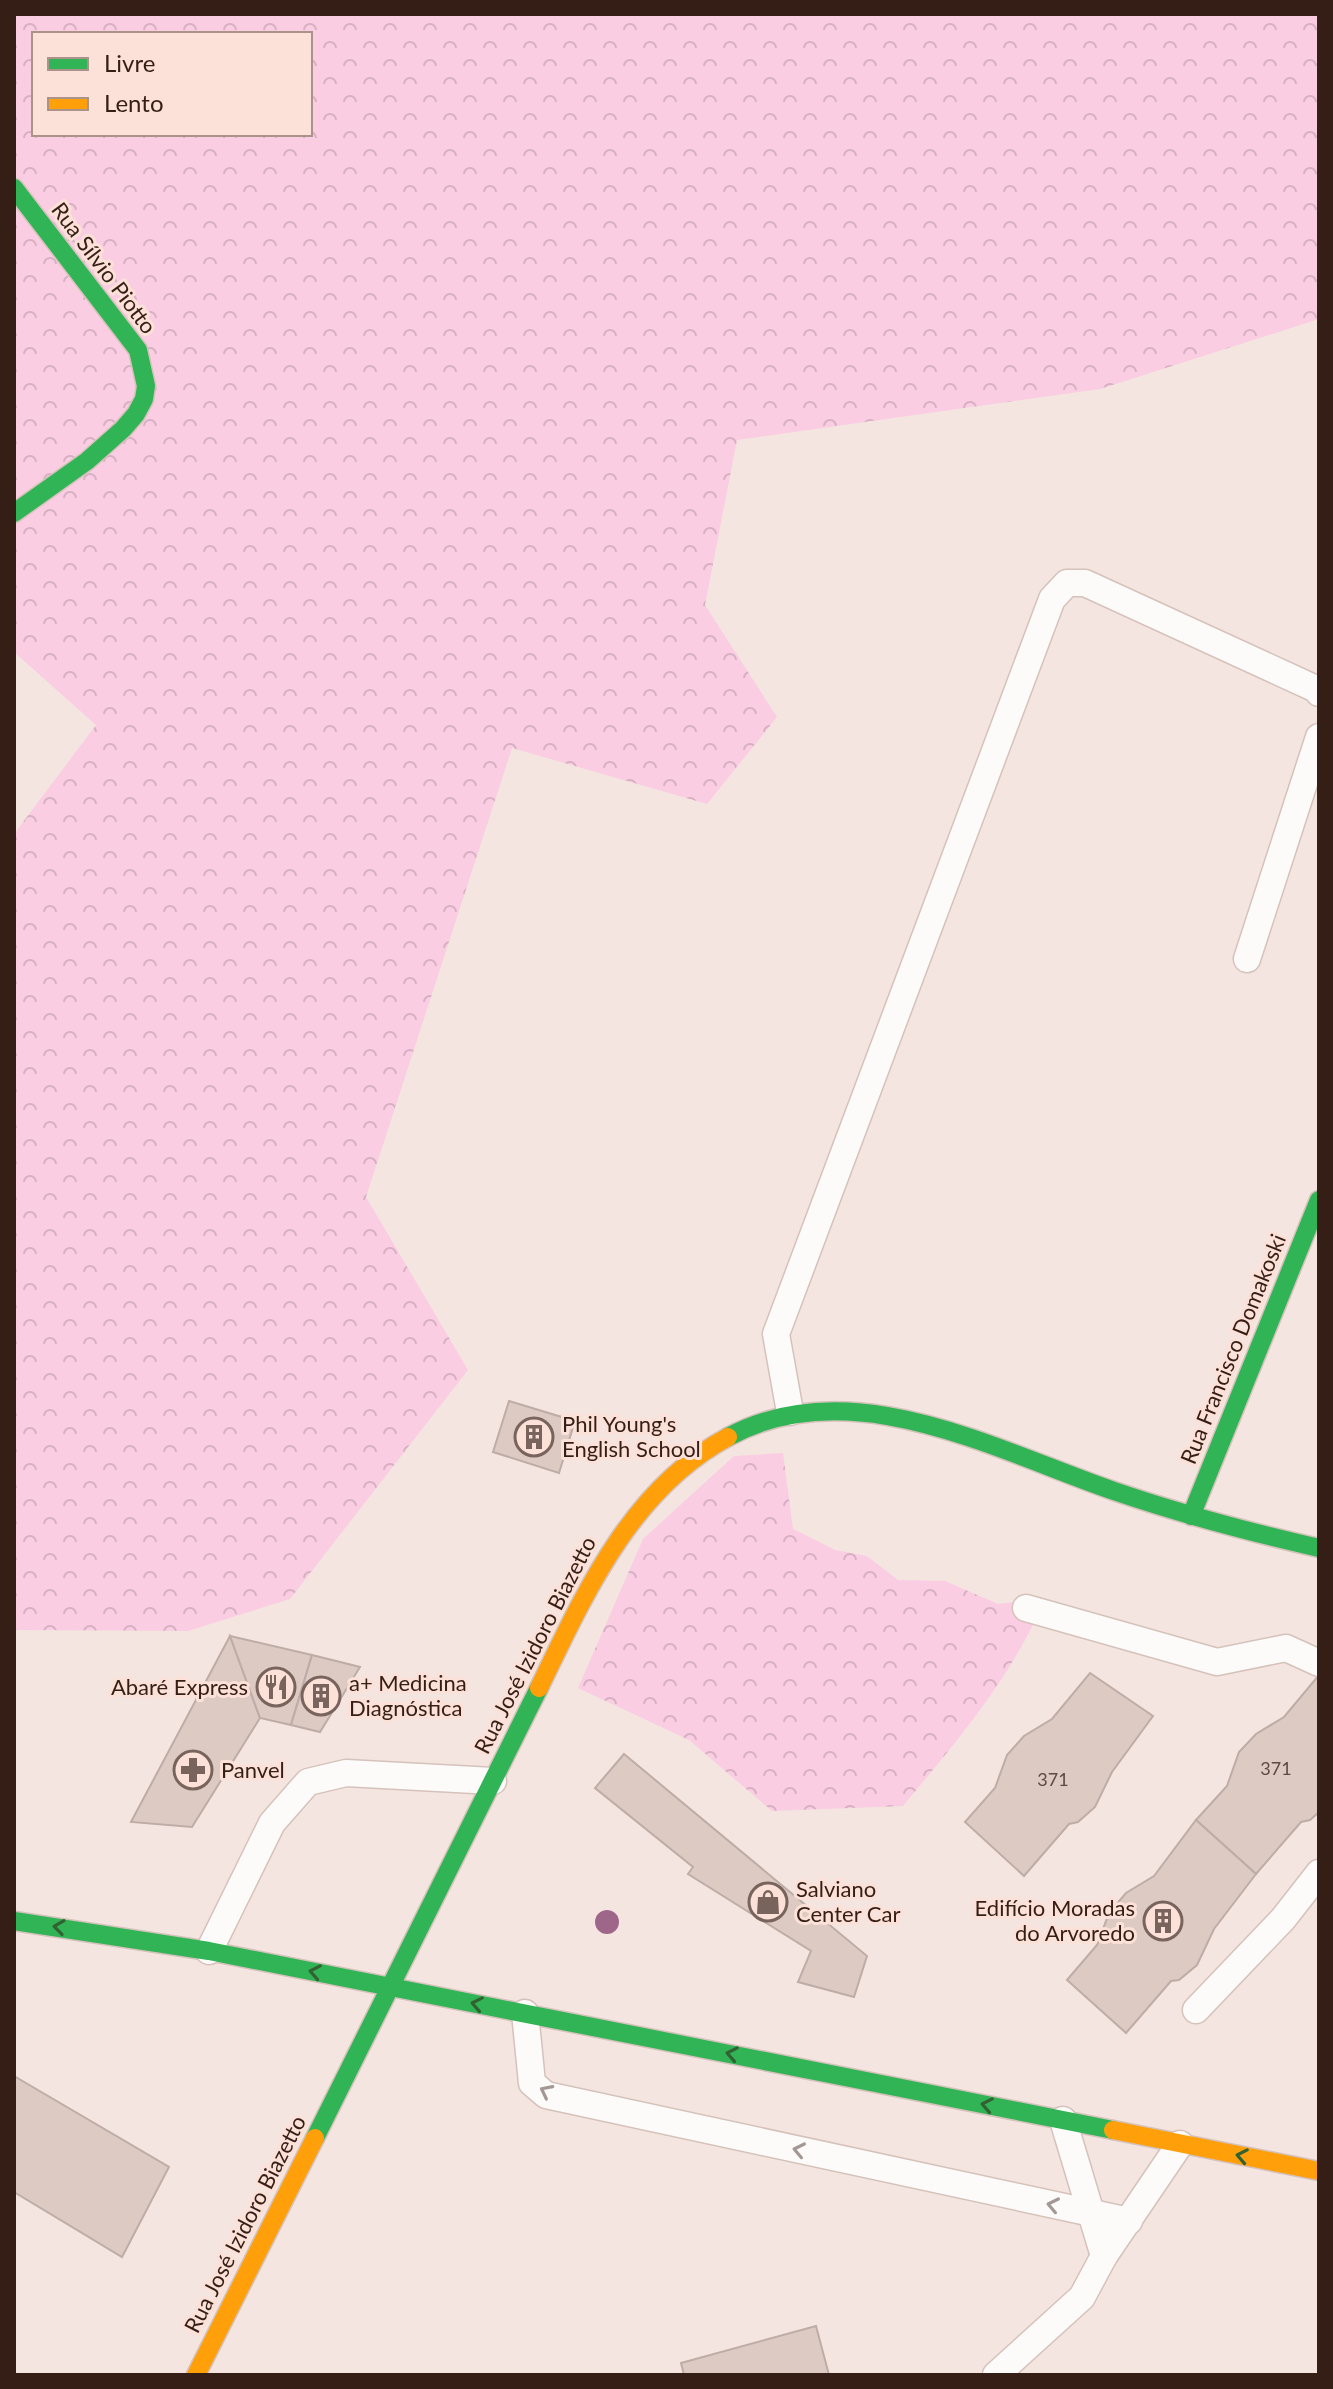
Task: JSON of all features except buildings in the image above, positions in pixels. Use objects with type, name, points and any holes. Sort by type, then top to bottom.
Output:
[{"type":"street","name":"Rua Sílvio Piotto","points":[[14,188],[138,350],[146,374],[144,399],[130,421],[109,442],[14,513]]},
{"type":"street","name":"Rua Francisco Domakoski","points":[[1191,1516],[1319,1200]]},
{"type":"street","name":"Rua José Izidoro Biazetto","points":[[196,2375],[392,1987],[588,1588],[615,1541],[651,1495],[696,1454],[748,1427],[790,1412],[836,1409],[899,1418],[937,1428],[1191,1516],[1319,1548]]},
{"type":"street","points":[[14,1921],[209,1951],[1319,2171]]},
{"type":"lane","points":[[790,1412],[776,1334],[1052,599],[1067,583],[1085,583],[1319,693]]},
{"type":"lane","points":[[1247,959],[1319,737]]},
{"type":"lane","points":[[1026,1608],[1217,1662],[1286,1648],[1319,1663]]},
{"type":"lane","points":[[209,1951],[272,1823],[308,1782],[346,1773],[493,1781]]},
{"type":"lane","points":[[1196,2010],[1283,1919],[1319,1873]]},
{"type":"lane","points":[[525,2013],[532,2083],[546,2095],[1129,2221]]},
{"type":"lane","points":[[1063,2120],[1104,2256]]},
{"type":"lane","points":[[996,2375],[1082,2297],[1104,2256],[1180,2144]]},
{"type":"green space","points":[[14,14],[1319,14],[1319,319],[1100,389],[737,440],[705,605],[777,717],[707,804],[512,748],[366,1197],[468,1370],[290,1599],[188,1631],[14,1630],[14,834],[96,725],[14,652]]},
{"type":"green space","points":[[783,1453],[793,1529],[835,1550],[867,1556],[898,1580],[945,1581],[998,1604],[1045,1599],[1000,1682],[903,1806],[772,1811],[689,1740],[578,1688],[643,1539],[734,1456]]},
{"type":"traffic: fast","points":[[14,188],[138,350],[146,386],[144,399],[136,414],[123,429],[87,461],[14,513]]},
{"type":"traffic: fast","points":[[1191,1516],[1319,1200]]},
{"type":"traffic: fast","points":[[728,1437],[775,1418],[823,1411],[873,1414],[972,1438],[1164,1507],[1319,1548]]},
{"type":"traffic: fast","points":[[315,2138],[539,1688]]},
{"type":"traffic: fast","points":[[14,1921],[209,1951],[1113,2130]]},
{"type":"traffic: slow","points":[[539,1688],[593,1581],[638,1514],[664,1485],[694,1459],[728,1437]]},
{"type":"traffic: slow","points":[[1113,2130],[1319,2171]]},
{"type":"traffic: slow","points":[[196,2375],[315,2138]]},
{"type":"place","name":"Phil Young's English School","points":[[534,1437]]},
{"type":"place","name":"Abaré Express","points":[[276,1687]]},
{"type":"place","name":"a+ Medicina Diagnóstica","points":[[321,1696]]},
{"type":"place","name":"Panvel","points":[[193,1770]]},
{"type":"place","name":"Salviano Center Car","points":[[768,1902]]},
{"type":"place","name":"Edifício Moradas do Arvoredo","points":[[1163,1921]]}]
